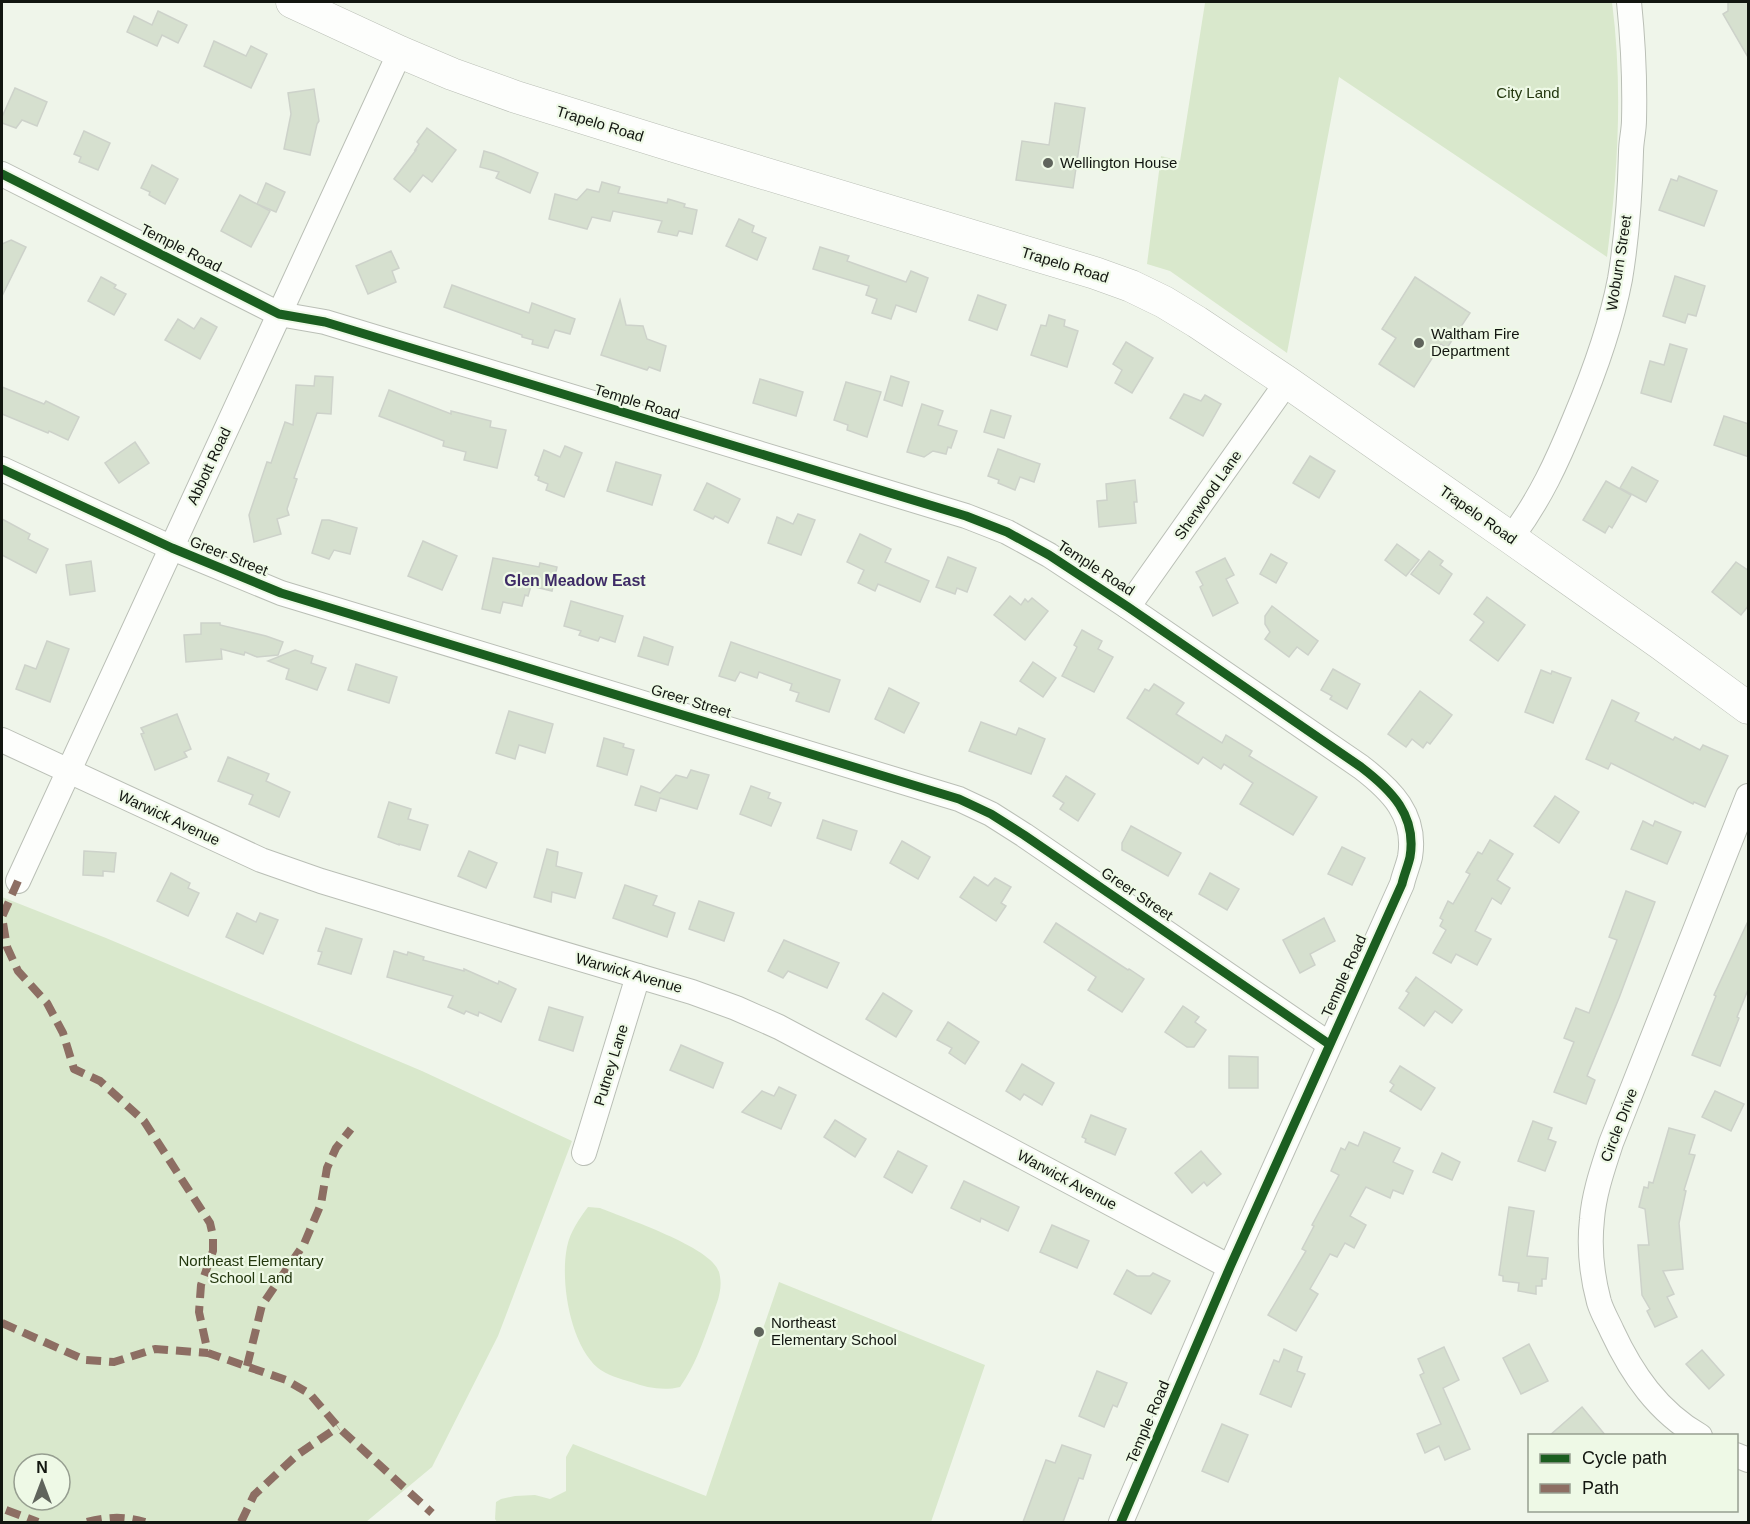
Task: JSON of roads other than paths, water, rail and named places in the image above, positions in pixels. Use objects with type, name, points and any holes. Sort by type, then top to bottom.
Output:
[{"type":"main road","name":"Trapelo Road","points":[[292,2],[400,52],[505,93],[564,113],[1131,286],[1164,302],[1287,382],[1749,708]]},
{"type":"street","name":"Woburn Street","points":[[1511,538],[1537,501],[1569,433],[1596,364],[1616,297],[1632,169],[1633,58],[1629,2]]},
{"type":"street","name":"Abbott Road","points":[[18,880],[400,52]]},
{"type":"street","name":"Temple Road","points":[[2,174],[279,314],[325,322],[966,516],[1007,532],[1049,555],[1128,607],[1384,785],[1402,807],[1410,830],[1410,856],[1402,884],[1230,1267],[1121,1522]]},
{"type":"street","name":"Sherwood Lane","points":[[1128,607],[1287,382]]},
{"type":"street","name":"Greer Street","points":[[2,470],[172,548],[281,593],[959,799],[991,814],[1024,835],[1329,1044]]},
{"type":"street","name":"Warwick Avenue","points":[[2,740],[261,860],[736,1008],[779,1027],[1230,1267]]},
{"type":"street","name":"Circle Drive","points":[[1697,1434],[1662,1408],[1638,1380],[1624,1356],[1600,1303],[1591,1260],[1592,1220],[1600,1179],[1611,1143],[1749,796]]},
{"type":"street","name":"Putney Lane","points":[[584,1153],[638,976]]},
{"type":"place","name":"Wellington House","points":[[1048,163]]},
{"type":"place","name":"Waltham Fire Department","points":[[1419,343]]},
{"type":"place","name":"Northeast Elementary School","points":[[759,1332]]},
{"type":"district","name":"Glen Meadow East","points":[[575,580]]},
{"type":"park label","name":"City Land","points":[[1528,93]]},
{"type":"park label","name":"Northeast Elementary School Land","points":[[251,1270]]}]
